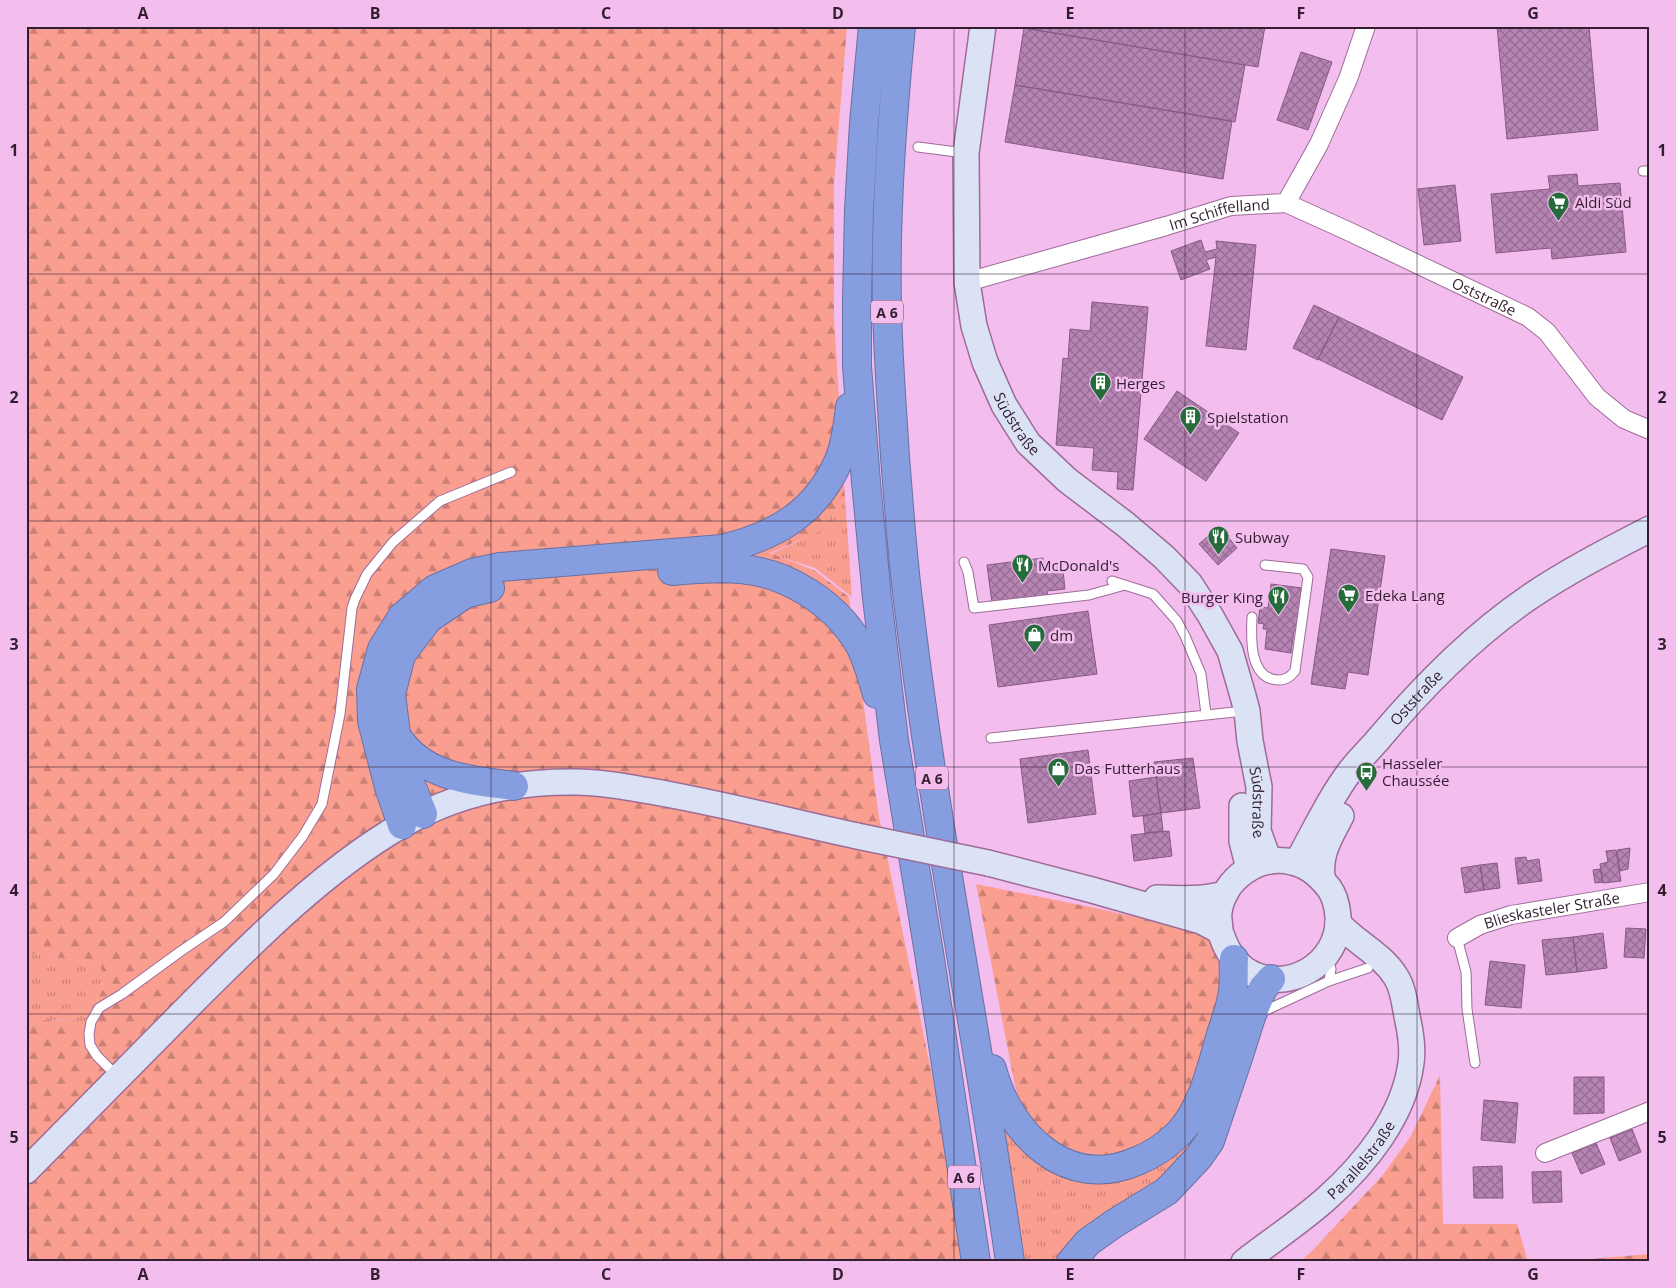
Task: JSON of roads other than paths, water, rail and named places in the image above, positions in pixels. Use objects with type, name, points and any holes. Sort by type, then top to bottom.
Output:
[{"type":"highway","name":"A 6","points":[[873,26],[864,123],[859,210],[857,366],[877,598],[894,740],[930,958],[976,1262]]},
{"type":"highway","name":"A 6","points":[[901,26],[892,128],[888,214],[887,305],[890,376],[907,598],[926,738],[1010,1262]]},
{"type":"highway","points":[[412,819],[380,755],[372,721],[371,689],[382,649],[402,617],[434,589],[472,573],[500,567],[722,549],[749,542],[789,522],[810,506],[826,484],[840,459],[857,366]]},
{"type":"highway","points":[[412,819],[408,778],[396,734],[391,694],[401,655],[428,619],[464,594],[494,586],[679,570],[741,569],[772,576],[797,585],[827,605],[860,644],[894,740]]},
{"type":"highway","points":[[396,734],[405,748],[424,764],[432,768],[464,778],[514,786]]},
{"type":"highway","points":[[962,956],[997,1087],[1015,1121],[1034,1143],[1054,1158],[1075,1166],[1099,1170],[1125,1166],[1155,1154],[1179,1134],[1194,1112],[1210,1072],[1232,996],[1234,959]]},
{"type":"highway","points":[[1071,1262],[1088,1242],[1108,1227],[1167,1191],[1198,1158],[1210,1141],[1251,1017],[1263,988],[1272,979]]},
{"type":"main road","name":"Südstraße","points":[[983,26],[966,153],[967,282],[974,326],[985,362],[1004,405],[1028,443],[1067,480],[1164,556],[1190,584],[1230,651],[1247,711],[1250,741],[1259,787],[1259,864]]},
{"type":"main road","name":"Oststraße","points":[[1294,862],[1352,769],[1405,707],[1439,672],[1476,638],[1529,597],[1567,573],[1650,530]]},
{"type":"main road","name":"Oststraße","points":[[1529,597],[1650,543]]},
{"type":"main road","name":"Oststraße","points":[[1322,879],[1322,857],[1329,839],[1375,744]]},
{"type":"main road","points":[[26,1170],[227,968],[319,885],[356,855],[412,819],[472,795],[514,786],[579,782],[605,784],[682,796],[988,864],[1092,890],[1201,921],[1220,931]]},
{"type":"main road","points":[[1284,860],[1294,862],[1314,871],[1331,892],[1337,907],[1338,923],[1336,938],[1328,954],[1305,973],[1290,979],[1272,979],[1250,972],[1234,959],[1225,946],[1220,931],[1219,912],[1225,894],[1235,879],[1259,864],[1284,860]]},
{"type":"main road","points":[[1092,890],[1138,897],[1192,900],[1225,894]]},
{"type":"main road","name":"Parallelstraße","points":[[1244,1262],[1325,1200],[1350,1176],[1378,1143],[1393,1117],[1404,1091],[1411,1063],[1411,1038],[1397,978],[1378,956],[1346,932],[1338,923]]},
{"type":"main road","name":"Parallelstraße","points":[[1328,954],[1359,961],[1378,976],[1392,992],[1408,1019]]},
{"type":"street","name":"Im Schiffelland","points":[[967,282],[1231,206],[1286,204],[1318,144],[1348,79],[1366,26]]},
{"type":"street","name":"Oststraße","points":[[1286,204],[1350,232],[1528,317],[1547,332],[1597,397],[1624,419],[1650,430]]},
{"type":"street","name":"Blieskasteler Straße","points":[[1457,938],[1480,925],[1511,915],[1650,892]]},
{"type":"street","points":[[1545,1153],[1650,1111]]},
{"type":"lane","points":[[918,146],[966,153]]},
{"type":"lane","points":[[118,1078],[97,1056],[90,1045],[89,1034],[92,1022],[99,1008],[122,994],[180,951],[224,922],[274,874],[303,836],[322,804],[340,714],[352,608],[367,574],[393,542],[440,501],[511,472]]},
{"type":"lane","points":[[964,562],[968,572],[974,608],[1089,595],[1124,585]]},
{"type":"lane","points":[[1252,617],[1250,640],[1260,672],[1268,678],[1280,680],[1290,678],[1295,672],[1308,577],[1303,569],[1265,565]]},
{"type":"lane","points":[[1112,581],[1153,594],[1178,621],[1201,674],[1206,714]]},
{"type":"lane","points":[[991,738],[1247,711]]},
{"type":"lane","points":[[1457,938],[1466,972],[1467,1008],[1475,1063]]},
{"type":"lane","points":[[1328,954],[1331,970],[1329,981]]},
{"type":"lane","points":[[1251,1017],[1329,981],[1368,968]]},
{"type":"lane","points":[[1272,979],[1294,998]]},
{"type":"place","name":"Aldi Süd","points":[[1559,221]]},
{"type":"place","name":"Herges","points":[[1100,402]]},
{"type":"place","name":"Spielstation","points":[[1191,436]]},
{"type":"place","name":"Subway","points":[[1219,556]]},
{"type":"place","name":"McDonald's","points":[[1022,584]]},
{"type":"place","name":"Edeka Lang","points":[[1349,614]]},
{"type":"place","name":"Burger King","points":[[1279,616]]},
{"type":"place","name":"dm","points":[[1034,654]]},
{"type":"place","name":"Das Futterhaus","points":[[1058,787]]},
{"type":"place","name":"Hasseler Chaussée","points":[[1366,791]]}]
